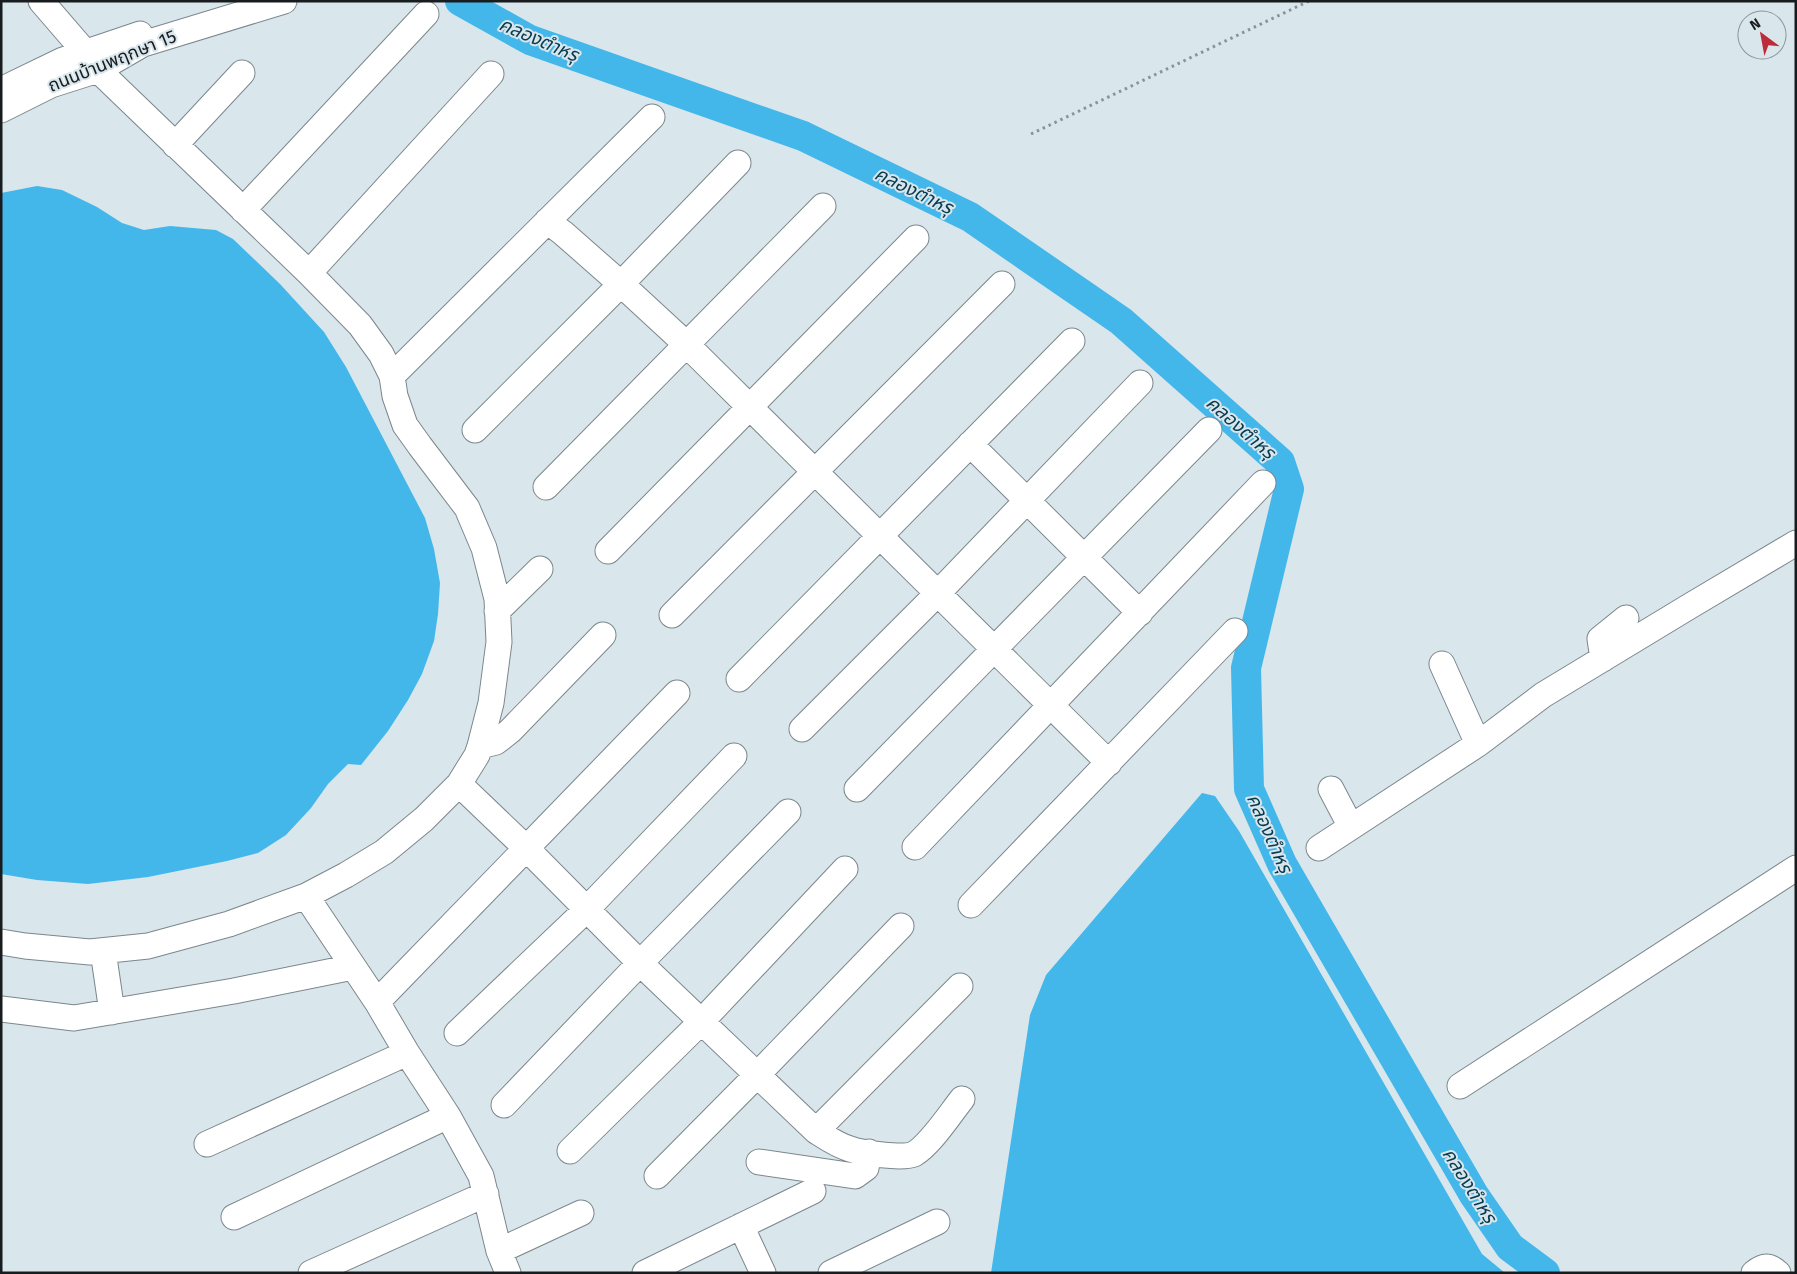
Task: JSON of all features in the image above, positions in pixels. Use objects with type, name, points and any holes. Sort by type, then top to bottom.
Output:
[{"type":"street","points":[[1,942],[90,952],[148,946],[229,924],[306,896],[346,875],[384,852],[424,820],[459,784],[477,755],[480,746],[491,703],[499,642],[497,598],[484,548],[467,508],[405,425],[395,396],[392,376],[381,354],[360,325],[92,61],[41,1]]},
{"type":"street","name":"ถนนบ้านพฤกษา 15","points":[[1,110],[51,85],[92,61],[247,1]]},
{"type":"street","name":"ถนนบ้านพฤกษา 15","points":[[1,90],[284,1]]},
{"type":"street","points":[[243,210],[426,14]]},
{"type":"street","points":[[175,144],[242,73]]},
{"type":"street","points":[[309,273],[490,74]]},
{"type":"street","points":[[392,376],[652,117]]},
{"type":"street","points":[[475,430],[621,284],[738,163]]},
{"type":"street","points":[[546,487],[823,206]]},
{"type":"street","points":[[547,221],[621,284],[686,344],[1109,763]]},
{"type":"street","points":[[608,551],[916,238]]},
{"type":"street","points":[[672,615],[1002,284]]},
{"type":"street","points":[[739,679],[1072,341]]},
{"type":"street","points":[[802,729],[938,594],[1140,382]]},
{"type":"street","points":[[857,789],[1209,430]]},
{"type":"street","points":[[970,444],[1140,612]]},
{"type":"street","points":[[916,847],[1263,483]]},
{"type":"street","points":[[1319,848],[1478,744],[1543,695],[1796,543]]},
{"type":"street","points":[[497,611],[540,569]]},
{"type":"street","points":[[1603,659],[1600,639],[1626,618]]},
{"type":"street","points":[[971,904],[1235,631]]},
{"type":"street","points":[[480,746],[496,742],[510,731],[603,635]]},
{"type":"street","points":[[1442,664],[1478,744]]},
{"type":"street","points":[[377,1002],[677,694]]},
{"type":"street","points":[[457,1033],[586,910],[734,756]]},
{"type":"street","points":[[459,784],[701,1022],[816,1131],[833,1142],[852,1150],[904,1156],[912,1155],[922,1148],[962,1099]]},
{"type":"street","points":[[1331,789],[1351,827]]},
{"type":"street","points":[[504,1105],[788,812]]},
{"type":"street","points":[[1460,1086],[1796,868]]},
{"type":"street","points":[[570,1151],[701,1022],[846,869]]},
{"type":"street","points":[[306,896],[377,1002],[448,1116],[481,1176],[505,1267],[581,1213]]},
{"type":"street","points":[[657,1176],[901,926]]},
{"type":"street","points":[[103,951],[112,1012]]},
{"type":"street","points":[[1,1010],[74,1018],[234,991],[354,967]]},
{"type":"street","points":[[816,1131],[960,986]]},
{"type":"street","points":[[207,1144],[407,1053]]},
{"type":"street","points":[[234,1217],[448,1116]]},
{"type":"street","points":[[759,1162],[855,1176],[866,1168],[869,1152]]},
{"type":"street","points":[[646,1273],[813,1191]]},
{"type":"street","points":[[311,1273],[486,1194]]},
{"type":"street","points":[[831,1273],[936,1222]]},
{"type":"street","points":[[741,1226],[763,1273]]},
{"type":"street","points":[[1754,1273],[1767,1266],[1778,1273]]},
{"type":"path","points":[[1031,134],[1308,1]]},
{"type":"water","points":[[37,186],[62,190],[97,207],[122,223],[144,230],[170,226],[216,230],[233,239],[280,284],[324,332],[346,367],[425,518],[434,549],[440,583],[434,641],[422,674],[388,731],[361,765],[348,764],[328,784],[311,808],[286,835],[258,853],[148,877],[88,884],[37,880],[1,874],[1,193]]},
{"type":"water","points":[[1202,793],[1215,796],[1239,831],[1482,1254],[1505,1273],[991,1273],[1030,1015],[1046,975]]},
{"type":"waterway","name":"คลองตำหรุ","points":[[460,1],[530,40],[803,136],[970,217],[1121,321],[1280,462],[1289,489],[1246,668],[1249,789],[1282,864],[1474,1195],[1510,1247],[1545,1273]]}]
